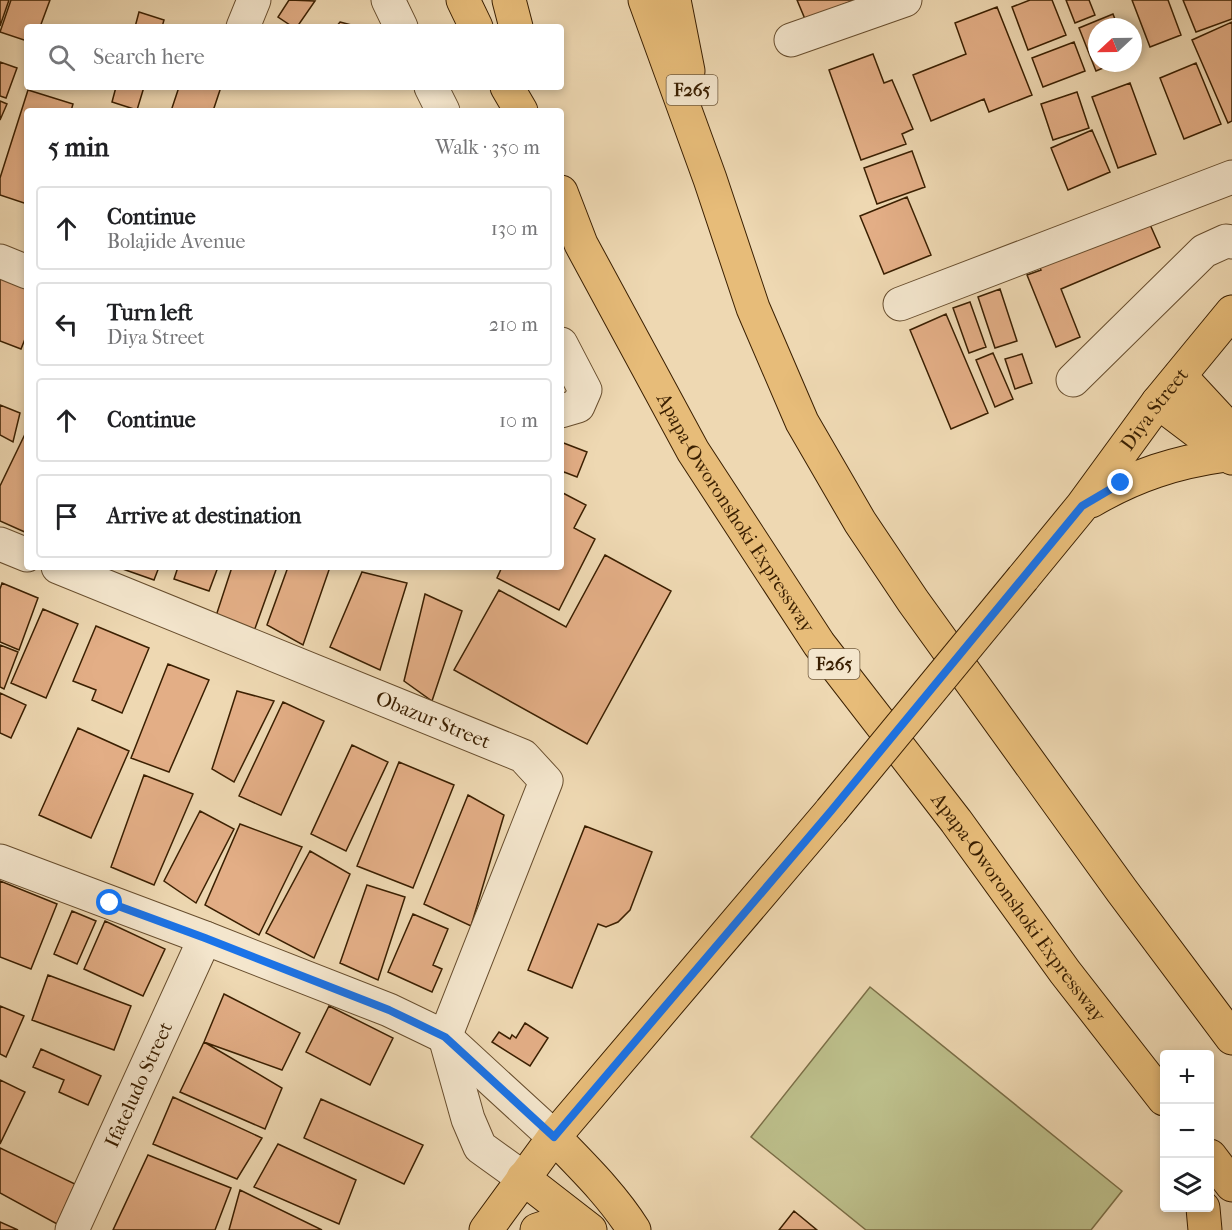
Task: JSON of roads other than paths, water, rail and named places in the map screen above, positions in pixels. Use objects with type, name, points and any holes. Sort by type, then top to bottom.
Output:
[{"type":"main road","points":[[463,0],[475,24]]},
{"type":"main road","points":[[509,0],[515,24]]},
{"type":"main road","points":[[645,0],[710,179]]},
{"type":"main road","name":"F265","points":[[674,0],[710,179],[753,308],[802,422],[854,512],[920,611],[1122,891],[1232,1038]]},
{"type":"main road","points":[[509,90],[519,108]]},
{"type":"main road","points":[[532,90],[536,108]]},
{"type":"main road","name":"Apapa-Oworonshoki Expressway","points":[[564,200],[581,244],[642,360],[706,471],[819,644],[956,821],[1065,972],[1160,1094]]},
{"type":"main road","name":"Diya Street","points":[[486,1230],[554,1137],[831,811],[1023,578],[1082,506],[1158,402],[1226,328]]},
{"type":"main road","points":[[1180,376],[1230,448]]},
{"type":"main road","points":[[1158,402],[1230,448]]},
{"type":"main road","points":[[1082,506],[1121,483],[1155,470],[1230,448]]},
{"type":"main road","points":[[1122,891],[1232,1012]]},
{"type":"main road","points":[[1065,972],[1160,1116]]},
{"type":"main road","points":[[554,1137],[600,1184],[634,1230]]},
{"type":"main road","points":[[1211,1158],[1232,1185]]},
{"type":"main road","points":[[523,1178],[590,1230]]},
{"type":"main road","points":[[1203,1212],[1205,1230]]},
{"type":"main road","points":[[537,1230],[549,1226],[580,1230]]},
{"type":"street","points":[[244,24],[254,0]]},
{"type":"street","points":[[388,0],[400,24]]},
{"type":"street","points":[[791,39],[905,0]]},
{"type":"street","points":[[432,90],[442,108]]},
{"type":"street","points":[[900,304],[1232,177]]},
{"type":"street","points":[[1073,380],[1204,251],[1226,241],[1232,242]]},
{"type":"street","points":[[0,261],[24,271]]},
{"type":"street","points":[[564,350],[585,390],[578,406],[564,410]]},
{"type":"street","points":[[0,544],[24,554]]},
{"type":"street","name":"Obazur Street","points":[[65,570],[523,756],[546,781],[445,1037]]},
{"type":"street","points":[[0,861],[389,1010],[445,1037],[554,1137]]},
{"type":"street","name":"Ifateludo Street","points":[[72,1230],[205,938]]},
{"type":"street","points":[[445,1037],[468,1119],[480,1147],[523,1178]]}]
